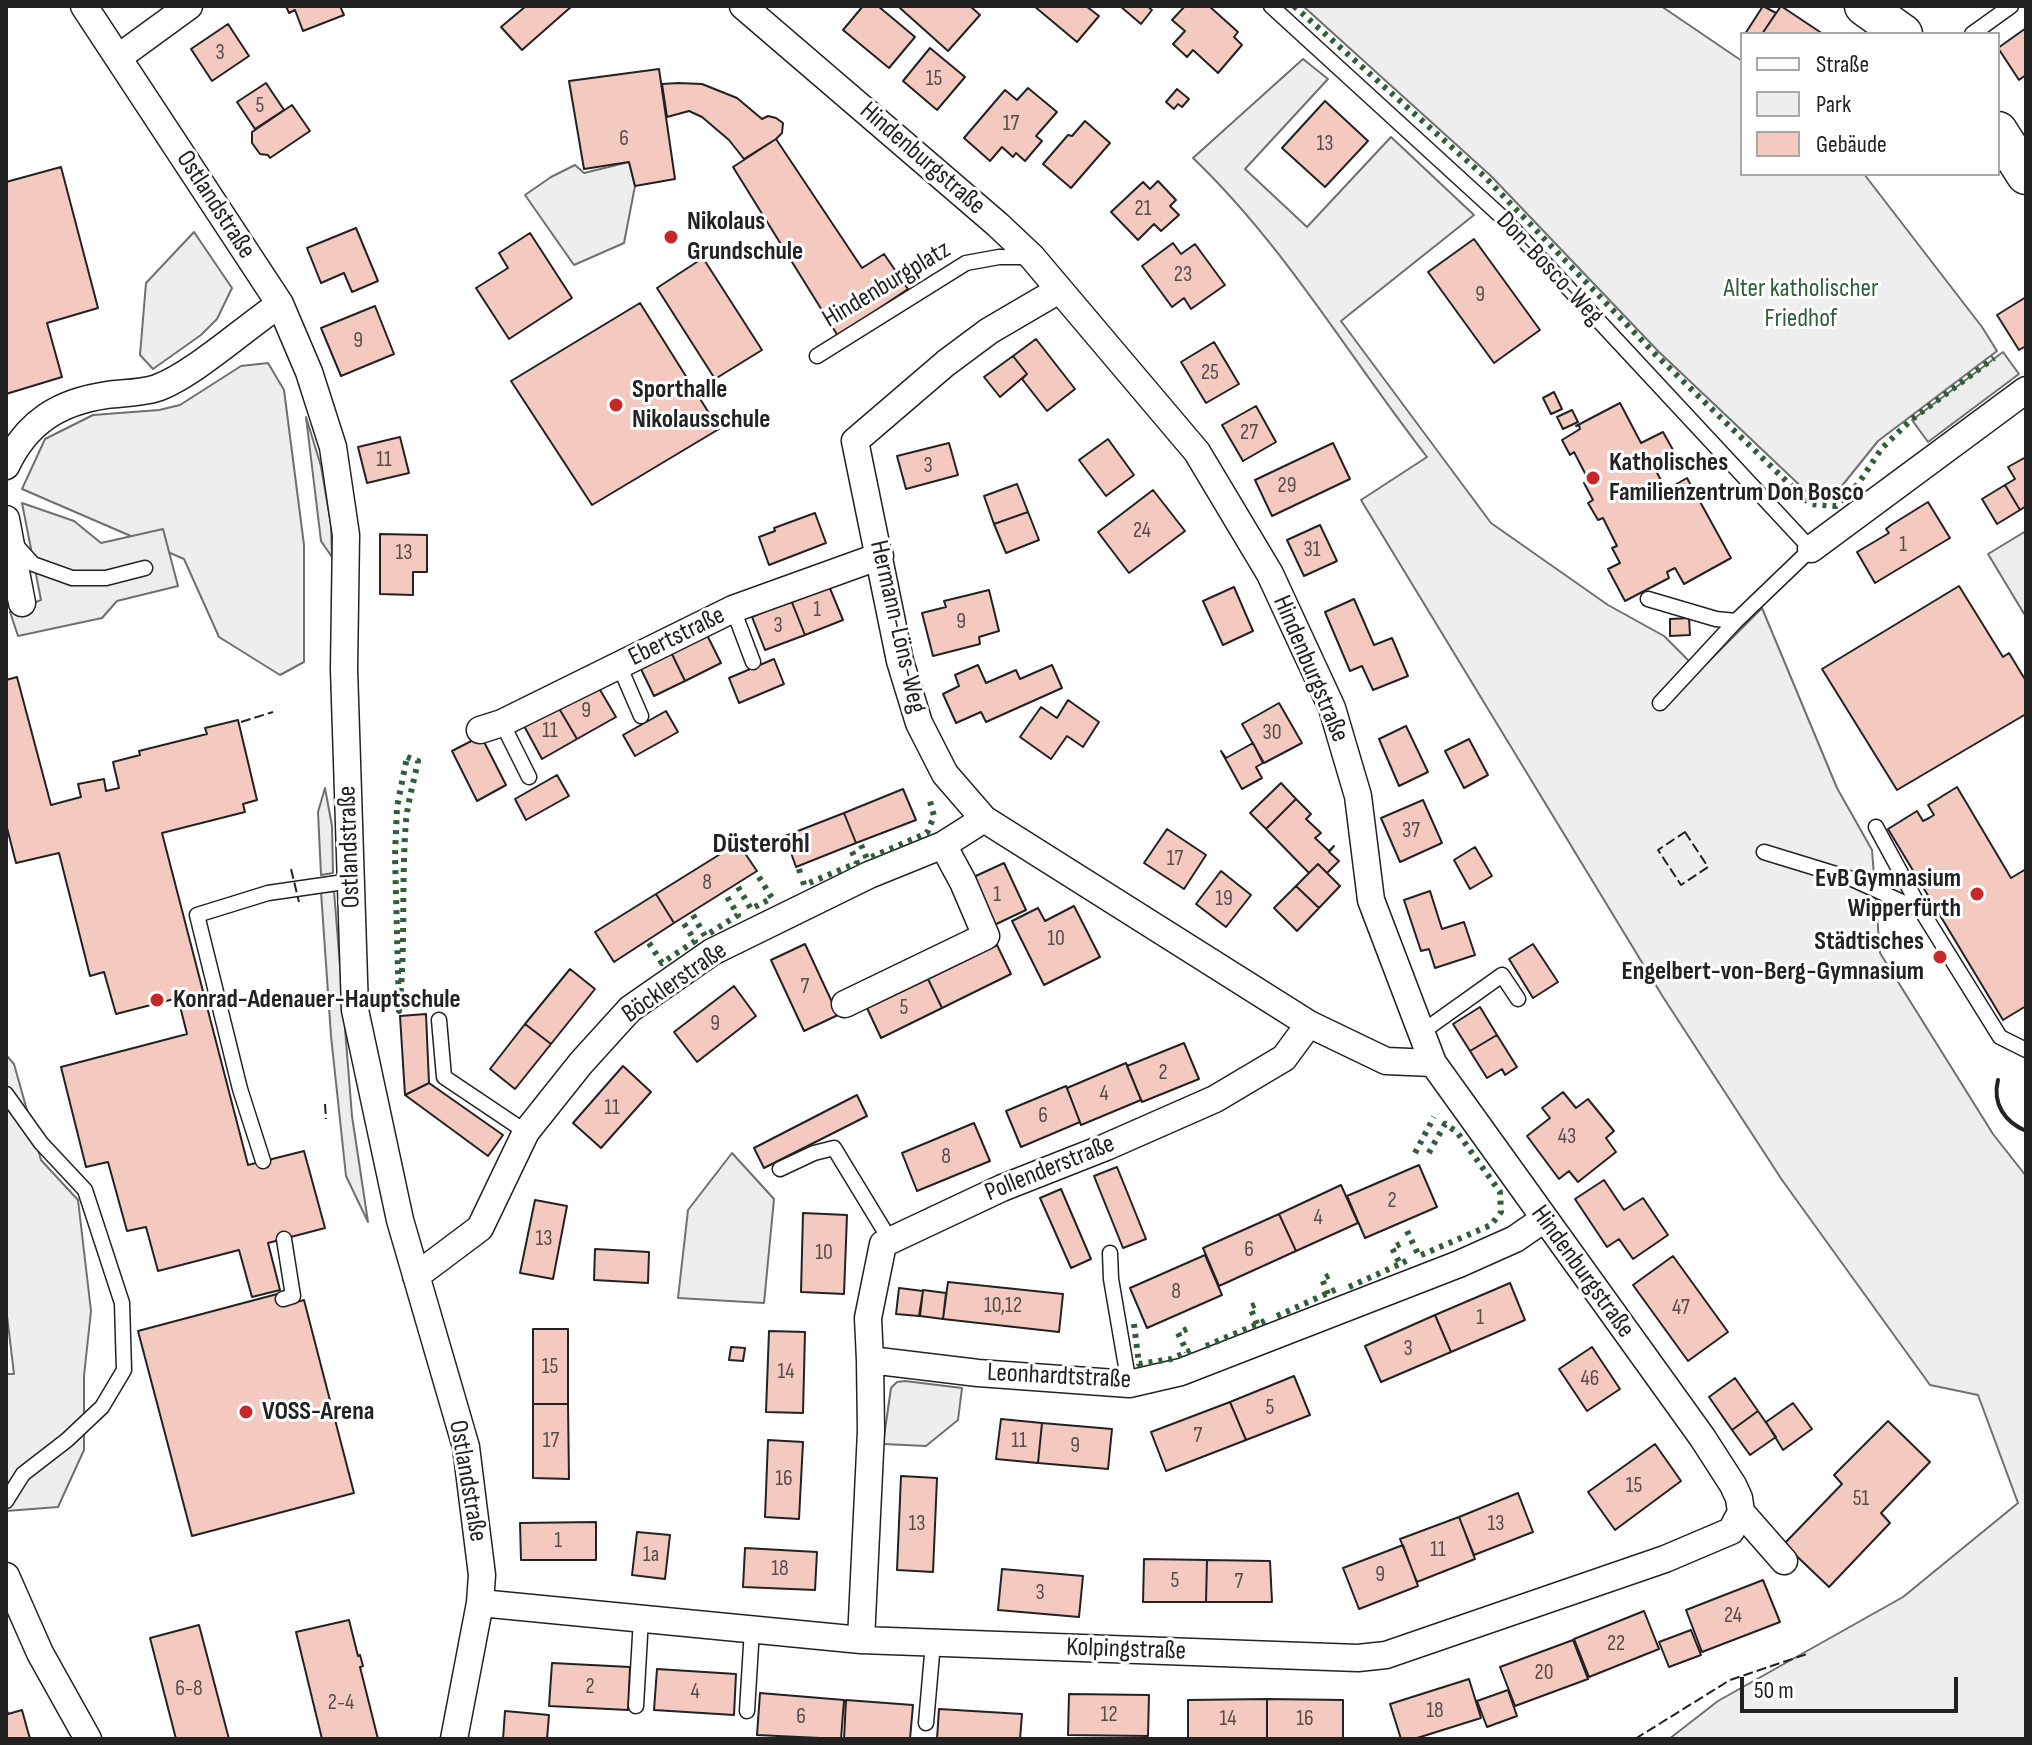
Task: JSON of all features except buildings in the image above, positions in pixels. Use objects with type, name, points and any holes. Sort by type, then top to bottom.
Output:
[{"type":"main road","points":[[1864,6],[1900,32]]},
{"type":"main road","points":[[2000,134],[2026,175]]},
{"type":"street","name":"Ostlandstraße","points":[[84,6],[280,304],[309,372],[333,447],[346,535],[344,669],[355,1010],[400,1220],[466,1447],[481,1565],[480,1603],[454,1739]]},
{"type":"street","points":[[119,57],[189,6]]},
{"type":"street","name":"Hindenburgstraße","points":[[743,6],[1032,257],[1197,452],[1270,574],[1332,708],[1358,796],[1371,900],[1433,1063],[1702,1437],[1733,1485],[1741,1512],[1784,1561]]},
{"type":"street","name":"Hermann-Löns-Weg","points":[[1059,290],[989,331],[946,363],[855,441],[900,661],[919,723],[945,774],[984,819],[1309,1024],[1386,1061],[1433,1063]]},
{"type":"street","points":[[6,466],[15,448],[34,424],[57,410],[98,396],[157,388],[194,367],[280,304]]},
{"type":"street","points":[[1811,549],[2026,390]]},
{"type":"street","points":[[7,528],[14,606]]},
{"type":"street","name":"Ebertstraße","points":[[491,727],[733,609],[880,556]]},
{"type":"street","name":"Böcklerstraße","points":[[416,1276],[480,1228],[526,1132],[581,1063],[630,1009],[712,952],[869,875],[943,845],[984,819]]},
{"type":"street","points":[[845,1004],[986,936],[943,845]]},
{"type":"street","name":"Pollenderstraße","points":[[890,1240],[1002,1188],[1215,1099],[1284,1058],[1309,1024]]},
{"type":"street","name":"Leonhardtstraße","points":[[870,1360],[978,1373],[1129,1384],[1181,1372],[1459,1264],[1515,1239],[1544,1219]]},
{"type":"street","points":[[861,1640],[871,1431],[868,1318],[883,1244],[890,1240]]},
{"type":"street","name":"Kolpingstraße","points":[[480,1603],[861,1640],[1358,1658],[1386,1655],[1665,1559],[1731,1531],[1741,1512]]},
{"type":"street","points":[[6,1576],[40,1653],[88,1739]]},
{"type":"lane","name":"Don-Bosco-Weg","points":[[1271,6],[1503,218],[1811,549]]},
{"type":"lane","points":[[1975,32],[2011,6]]},
{"type":"lane","name":"Hindenburgplatz","points":[[817,356],[966,263],[999,257],[1032,257]]},
{"type":"lane","points":[[7,528],[33,564],[72,578],[106,578],[145,568]]},
{"type":"lane","points":[[1660,703],[1736,621],[1811,549]]},
{"type":"lane","points":[[1648,599],[1716,619],[1736,621]]},
{"type":"lane","points":[[733,609],[753,662]]},
{"type":"lane","points":[[619,665],[641,716]]},
{"type":"lane","points":[[491,727],[529,777]]},
{"type":"lane","points":[[1876,827],[1921,910],[2000,1037],[2026,1050]]},
{"type":"lane","points":[[1764,852],[1852,879],[1921,910]]},
{"type":"lane","points":[[263,1161],[240,1089],[197,915],[268,893],[351,881]]},
{"type":"lane","points":[[1422,1032],[1502,975],[1518,999]]},
{"type":"lane","points":[[439,1020],[444,1077],[526,1132]]},
{"type":"lane","points":[[6,1094],[41,1143],[85,1190],[122,1303],[124,1370],[102,1407],[67,1440],[23,1474],[6,1501]]},
{"type":"lane","points":[[780,1169],[814,1153],[834,1148],[890,1240]]},
{"type":"lane","points":[[283,1299],[293,1296],[284,1239]]},
{"type":"lane","points":[[1110,1253],[1111,1279],[1129,1384]]},
{"type":"lane","points":[[636,1706],[641,1618]]},
{"type":"lane","points":[[747,1711],[752,1629]]},
{"type":"lane","points":[[926,1723],[933,1643]]},
{"type":"green space","name":"Alter katholischer Friedhof","points":[[1303,6],[1661,6],[1740,60],[1740,176],[1866,176],[1982,327],[1997,351],[1878,441],[1833,497],[1809,494],[1658,351],[1491,176]]},
{"type":"green space","points":[[1303,59],[1328,79],[1245,169],[1307,227],[1391,137],[1474,215],[1341,321],[1491,523],[1608,605],[1664,636],[1699,671],[1762,608],[1837,788],[1872,850],[1880,953],[1993,1134],[2026,1176],[2026,1739],[1669,1739],[1718,1701],[1903,1597],[2018,1503],[1978,1395],[1930,1385],[1782,1180],[1663,997],[1361,500],[1427,457],[1287,265],[1193,158]]},
{"type":"green space","points":[[629,162],[635,186],[624,243],[574,265],[525,195],[575,165],[584,173]]},
{"type":"green space","points":[[194,232],[232,288],[217,319],[201,335],[153,369],[140,355],[146,283]]},
{"type":"green space","points":[[268,363],[284,390],[304,545],[304,662],[280,675],[219,637],[184,559],[22,489],[45,439],[93,415],[159,410],[180,405],[241,366]]},
{"type":"green space","points":[[6,1055],[14,1064],[41,1160],[78,1200],[91,1311],[84,1376],[84,1450],[58,1507],[6,1511],[6,1374],[14,1374],[6,1307]]},
{"type":"green space","points":[[897,1382],[962,1388],[958,1420],[926,1446],[883,1444],[891,1388]]},
{"type":"shaded area","points":[[2003,352],[2019,374],[1928,442],[1912,420]]},
{"type":"shaded area","points":[[306,417],[321,466],[331,525],[332,557],[321,541]]},
{"type":"shaded area","points":[[22,503],[74,521],[101,543],[163,529],[178,586],[117,601],[102,618],[18,636],[10,612],[41,600]]},
{"type":"shaded area","points":[[2026,531],[2026,617],[1988,554]]},
{"type":"shaded area","points":[[325,788],[332,826],[333,873],[321,875],[318,812]]},
{"type":"shaded area","points":[[334,891],[352,1116],[368,1222],[346,1176],[331,1036],[321,892]]},
{"type":"shaded area","points":[[732,1153],[774,1199],[764,1303],[678,1298],[688,1210]]},
{"type":"hedge","points":[[1294,6],[1484,176],[1655,354],[1810,504],[1836,506],[1858,484],[1882,448],[1911,420],[1994,358]]},
{"type":"hedge","points":[[407,757],[418,761],[406,821],[399,1011],[395,856],[397,807],[407,757]]},
{"type":"hedge","points":[[861,845],[867,859],[927,833],[934,816],[930,801]]},
{"type":"hedge","points":[[803,881],[804,885],[857,863],[851,849]]},
{"type":"hedge","points":[[799,869],[801,877]]},
{"type":"hedge","points":[[738,887],[751,909],[772,898],[757,874]]},
{"type":"hedge","points":[[693,915],[705,936],[738,915],[726,895]]},
{"type":"hedge","points":[[649,943],[662,963],[695,941],[683,922]]},
{"type":"hedge","points":[[1415,1153],[1434,1117]]},
{"type":"hedge","points":[[1407,1231],[1419,1256],[1491,1225],[1501,1212],[1500,1192],[1457,1132],[1445,1124],[1426,1158]]},
{"type":"hedge","points":[[1400,1244],[1392,1248],[1400,1264],[1408,1260]]},
{"type":"hedge","points":[[1349,1287],[1400,1264]]},
{"type":"hedge","points":[[1328,1294],[1322,1279],[1330,1275]]},
{"type":"hedge","points":[[1277,1316],[1337,1289]]},
{"type":"hedge","points":[[1257,1324],[1250,1307],[1259,1303]]},
{"type":"hedge","points":[[1206,1346],[1267,1320]]},
{"type":"hedge","points":[[1134,1324],[1139,1364],[1171,1359],[1194,1349]]},
{"type":"hedge","points":[[1187,1329],[1178,1333],[1187,1352]]},
{"type":"fence","points":[[241,722],[273,712]]},
{"type":"fence","points":[[1685,832],[1708,867],[1681,885],[1658,850],[1685,832]]},
{"type":"fence","points":[[291,869],[299,902]]},
{"type":"fence","points":[[325,1104],[326,1119]]},
{"type":"fence","points":[[1635,1739],[1730,1680],[1807,1654]]},
{"type":"wall","points":[[1998,1080],[1997,1097],[2002,1111],[2012,1123],[2026,1131]]},
{"type":"place","name":"Nikolaus Grundschule","points":[[671,237]]},
{"type":"place","name":"Sporthalle Nikolausschule","points":[[616,405]]},
{"type":"place","name":"Katholisches Familienzentrum Don Bosco","points":[[1593,478]]},
{"type":"place","name":"EvB Gymnasium Wipperfürth","points":[[1977,894]]},
{"type":"place","name":"Städtisches Engelbert-von-Berg-Gymnasium","points":[[1940,957]]},
{"type":"place","name":"Konrad-Adenauer-Hauptschule","points":[[157,1000]]},
{"type":"place","name":"VOSS-Arena","points":[[246,1412]]},
{"type":"district","name":"Düsterohl","points":[[761,845]]}]
